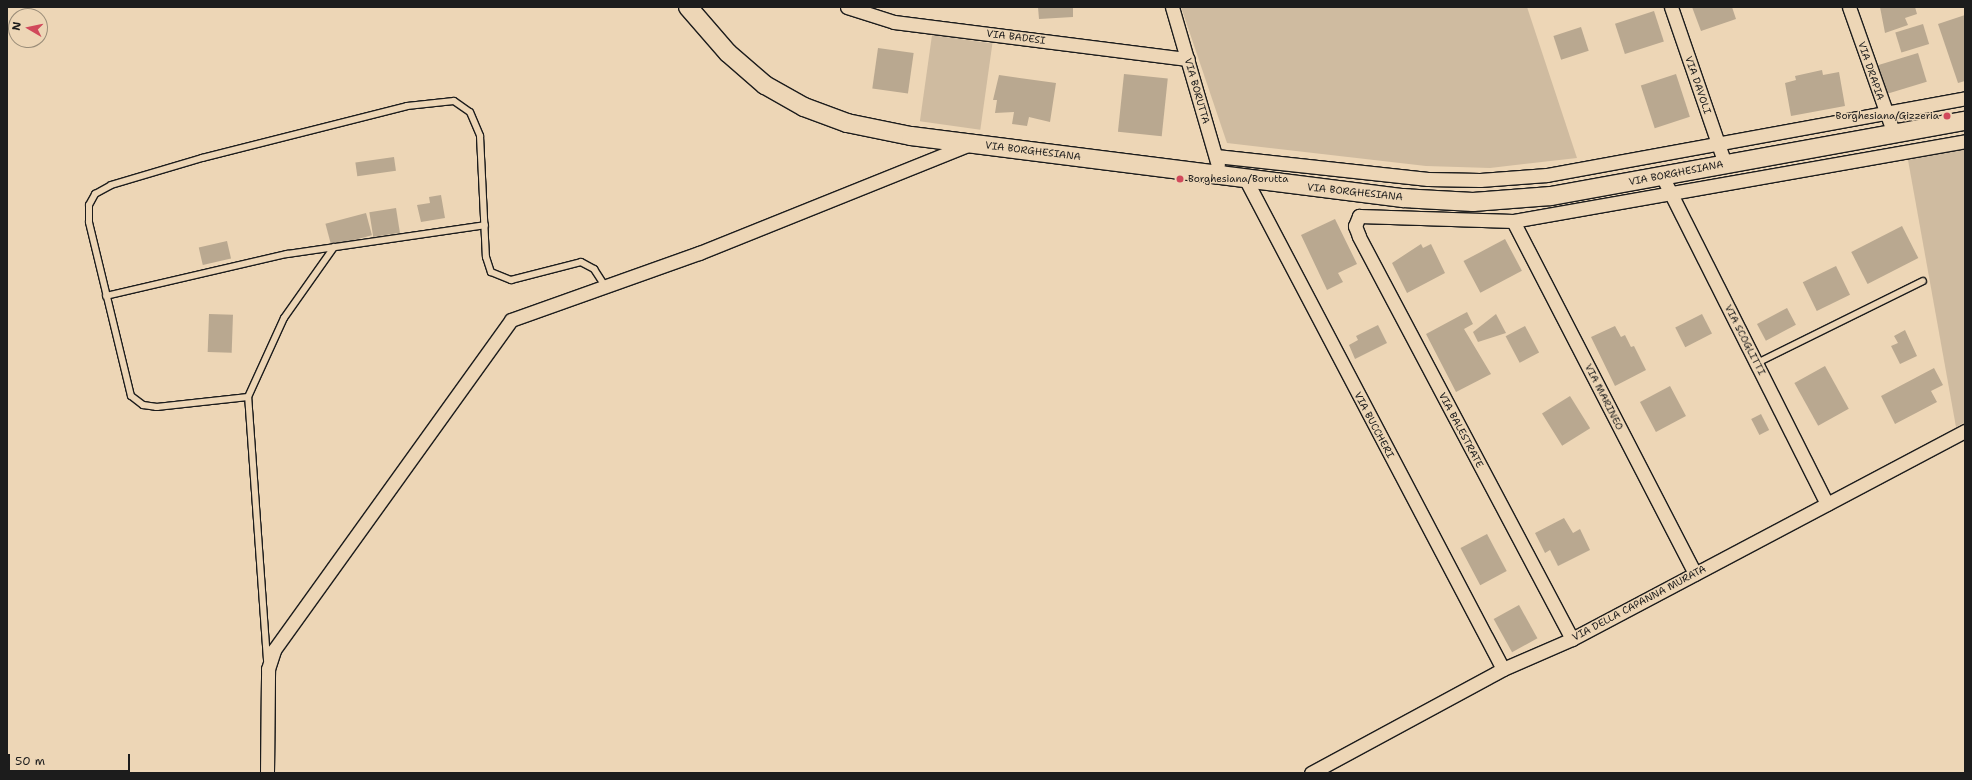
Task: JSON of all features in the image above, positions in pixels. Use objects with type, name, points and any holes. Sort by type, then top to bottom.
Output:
[{"type":"street","name":"VIA BORGHESIANA","points":[[688,7],[747,71],[804,107],[872,129],[971,144],[1246,180],[1465,202],[1551,196],[1965,121]]},
{"type":"street","name":"VIA BADESI","points":[[847,7],[894,22],[1188,59]]},
{"type":"street","name":"VIA BORUTTA","points":[[1172,7],[1222,176]]},
{"type":"street","name":"VIA DAVOLI","points":[[1671,7],[1726,164]]},
{"type":"street","name":"VIA DRAPIA","points":[[1849,7],[1894,134]]},
{"type":"street","name":"VIA BORGHESIANA","points":[[1216,156],[1428,179],[1480,180],[1547,175],[1719,145],[1965,98]]},
{"type":"street","name":"VIA BORGHESIANA","points":[[1356,220],[1367,213],[1513,221],[1672,195],[1965,141]]},
{"type":"street","points":[[267,773],[268,669],[282,639],[506,324],[523,314],[699,253],[971,144]]},
{"type":"street","points":[[1547,175],[1551,196]]},
{"type":"street","name":"VIA SCOGLITTI","points":[[1662,176],[1827,504]]},
{"type":"street","name":"VIA BUCCHERI","points":[[1246,180],[1503,669]]},
{"type":"street","name":"VIA BALESTRATE","points":[[1356,220],[1359,236],[1572,638]]},
{"type":"street","name":"VIA MARINEO","points":[[1513,221],[1695,574]]},
{"type":"street","name":"VIA DELLA CAPANNA MURATA","points":[[1311,773],[1503,669],[1572,638],[1965,431]]},
{"type":"lane","points":[[248,398],[166,407],[138,403],[127,387],[88,217],[91,200],[100,189],[202,158],[407,106],[454,101],[473,116],[483,152],[486,263],[499,278],[516,279],[581,262],[594,268],[605,286]]},
{"type":"lane","points":[[106,296],[334,246],[485,225]]},
{"type":"lane","points":[[268,669],[248,398],[287,313],[334,246]]},
{"type":"lane","points":[[1756,363],[1923,281]]},
{"type":"shaded area","points":[[1181,7],[1527,7],[1577,158],[1490,168],[1426,166],[1227,143]]},
{"type":"shaded area","points":[[932,35],[992,43],[980,130],[920,121]]},
{"type":"shaded area","points":[[1965,149],[1965,422],[1956,427],[1908,160]]},
{"type":"building","points":[[1038,7],[1073,7],[1073,17],[1039,19]]},
{"type":"building","points":[[1692,7],[1732,7],[1736,19],[1701,31]]},
{"type":"building","points":[[1880,7],[1915,7],[1917,14],[1905,18],[1908,25],[1885,33]]},
{"type":"building","points":[[1654,11],[1664,41],[1625,54],[1615,24]]},
{"type":"building","points":[[1965,15],[1965,81],[1958,83],[1938,24]]},
{"type":"building","points":[[1923,24],[1929,44],[1901,53],[1895,32]]},
{"type":"building","points":[[1581,27],[1589,51],[1561,60],[1553,36]]},
{"type":"building","points":[[878,48],[914,53],[908,94],[872,89]]},
{"type":"building","points":[[1918,53],[1927,82],[1886,94],[1877,66]]},
{"type":"building","points":[[1822,70],[1823,75],[1839,72],[1845,106],[1791,116],[1785,83],[1796,80],[1795,76]]},
{"type":"building","points":[[1124,74],[1168,79],[1162,136],[1118,132]]},
{"type":"building","points":[[1676,74],[1690,117],[1655,128],[1641,85]]},
{"type":"building","points":[[999,75],[1056,83],[1050,122],[1029,117],[1027,126],[1012,124],[1014,112],[995,113],[997,100],[993,100]]},
{"type":"building","points":[[394,157],[396,171],[357,176],[355,162]]},
{"type":"building","points":[[441,195],[445,218],[421,222],[417,205],[430,203],[429,197]]},
{"type":"building","points":[[396,208],[400,233],[373,237],[369,212]]},
{"type":"building","points":[[366,213],[372,235],[331,246],[325,224]]},
{"type":"building","points":[[1335,219],[1357,264],[1338,273],[1343,282],[1327,290],[1301,235]]},
{"type":"building","points":[[1902,226],[1918,258],[1868,284],[1851,252]]},
{"type":"building","points":[[1505,239],[1522,271],[1480,293],[1464,261]]},
{"type":"building","points":[[227,241],[231,259],[203,265],[199,248]]},
{"type":"building","points":[[1421,244],[1423,248],[1431,244],[1445,273],[1407,293],[1392,263]]},
{"type":"building","points":[[1836,266],[1850,295],[1817,311],[1803,282]]},
{"type":"building","points":[[1787,308],[1796,325],[1766,341],[1757,324]]},
{"type":"building","points":[[1467,312],[1473,324],[1464,329],[1491,374],[1456,392],[1426,334]]},
{"type":"building","points":[[209,314],[233,315],[232,353],[208,352]]},
{"type":"building","points":[[1496,314],[1506,333],[1478,342],[1473,332]]},
{"type":"building","points":[[1702,314],[1712,334],[1685,347],[1675,328]]},
{"type":"building","points":[[1378,325],[1387,343],[1355,359],[1349,345],[1358,340],[1356,336]]},
{"type":"building","points":[[1525,326],[1539,352],[1520,363],[1506,336]]},
{"type":"building","points":[[1615,326],[1621,337],[1625,335],[1631,347],[1634,346],[1646,370],[1615,386],[1591,337]]},
{"type":"building","points":[[1905,330],[1917,356],[1900,364],[1891,346],[1898,343],[1894,336]]},
{"type":"building","points":[[1825,366],[1849,409],[1818,426],[1794,383]]},
{"type":"building","points":[[1934,368],[1943,385],[1931,391],[1937,402],[1895,424],[1881,396]]},
{"type":"building","points":[[1670,386],[1686,416],[1656,432],[1640,402]]},
{"type":"building","points":[[1570,396],[1590,428],[1562,446],[1542,413]]},
{"type":"building","points":[[1761,414],[1769,430],[1759,435],[1751,419]]},
{"type":"building","points":[[1564,518],[1573,533],[1580,529],[1590,550],[1558,566],[1550,550],[1545,553],[1535,533]]},
{"type":"building","points":[[1487,534],[1507,571],[1480,585],[1461,548]]},
{"type":"building","points":[[1519,605],[1537,638],[1512,652],[1494,619]]},
{"type":"place","name":"Borghesiana/Gizzeria","points":[[1947,116]]},
{"type":"place","name":"Borghesiana/Borutta","points":[[1180,179]]}]
